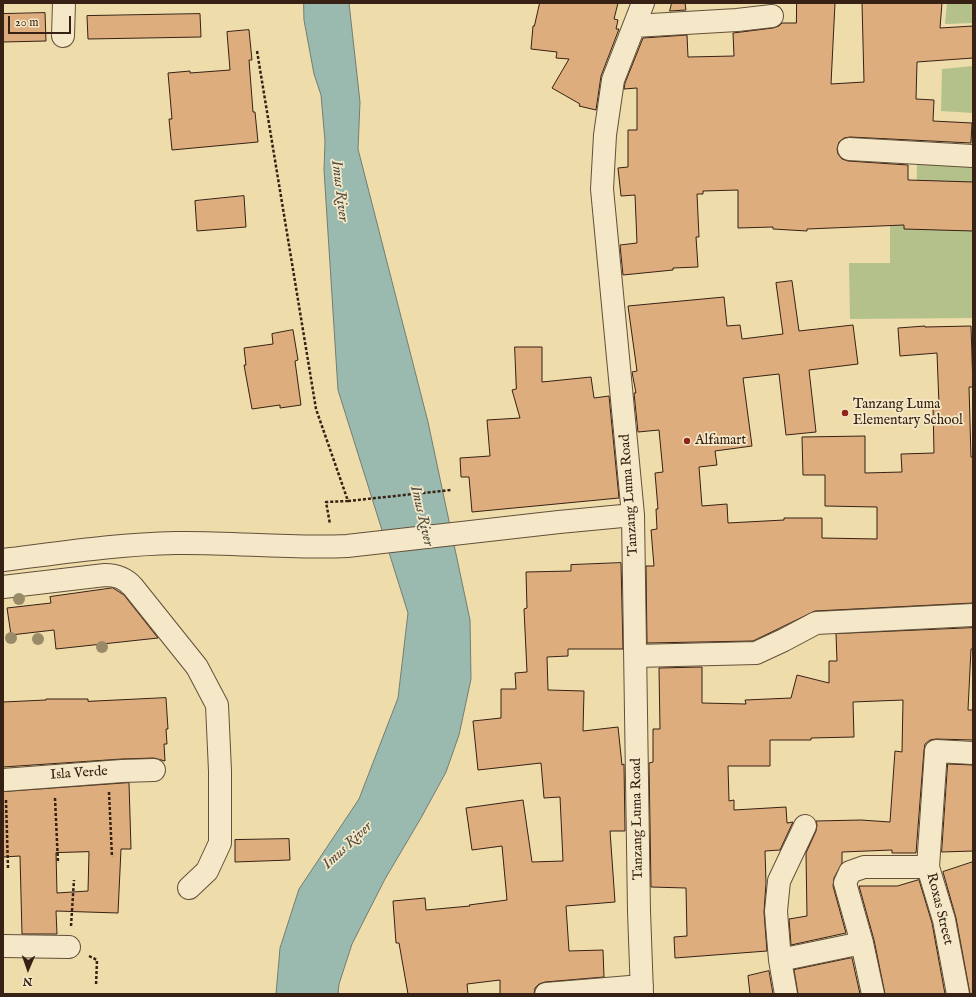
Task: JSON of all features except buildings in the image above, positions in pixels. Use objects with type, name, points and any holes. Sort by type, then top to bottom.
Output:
[{"type":"street","points":[[63,36],[64,3]]},
{"type":"street","name":"Tanzang Luma Road","points":[[642,990],[639,911],[633,515],[602,189],[605,135],[613,80],[643,3]]},
{"type":"street","points":[[634,26],[737,20],[772,16]]},
{"type":"street","points":[[849,149],[973,156]]},
{"type":"street","points":[[3,560],[142,544],[177,543],[334,547],[633,515]]},
{"type":"street","points":[[3,587],[105,575],[121,577],[133,586],[197,667],[217,705],[220,771],[220,843],[207,871],[188,888]]},
{"type":"street","points":[[636,656],[756,653],[816,623],[973,615]]},
{"type":"street","name":"Roxas Street","points":[[958,994],[944,920],[928,867],[936,751],[973,753]]},
{"type":"street","name":"Isla Verde","points":[[4,780],[154,770]]},
{"type":"street","points":[[786,994],[780,960],[776,911],[779,881],[784,866],[805,826]]},
{"type":"street","points":[[874,994],[862,943],[845,883],[850,872],[864,867],[928,867]]},
{"type":"street","points":[[780,960],[862,943]]},
{"type":"street","points":[[3,946],[69,947]]},
{"type":"street","points":[[546,994],[642,990]]},
{"type":"path","points":[[257,51],[316,409],[348,501]]},
{"type":"path","points":[[334,547],[326,502],[452,490]]},
{"type":"path","points":[[108,772],[112,857]]},
{"type":"path","points":[[54,776],[58,863]]},
{"type":"path","points":[[4,780],[8,868]]},
{"type":"path","points":[[74,880],[69,947],[97,960],[96,986]]},
{"type":"green space","points":[[947,3],[973,3],[973,23],[945,24]]},
{"type":"green space","points":[[973,66],[973,113],[941,111],[942,69]]},
{"type":"green space","points":[[917,164],[973,166],[973,318],[850,319],[849,263],[890,263],[890,211],[916,212]]},
{"type":"water","name":"Imus River","points":[[304,3],[349,3],[360,102],[358,149],[428,422],[470,620],[471,679],[459,735],[446,772],[385,879],[352,944],[339,984],[338,994],[276,994],[280,948],[299,889],[359,799],[398,698],[408,613],[338,390],[324,170],[325,141],[321,95],[314,74],[304,20]]},
{"type":"place","name":"Tanzang Luma Elementary School","points":[[845,413]]},
{"type":"place","name":"Alfamart","points":[[687,441]]}]
